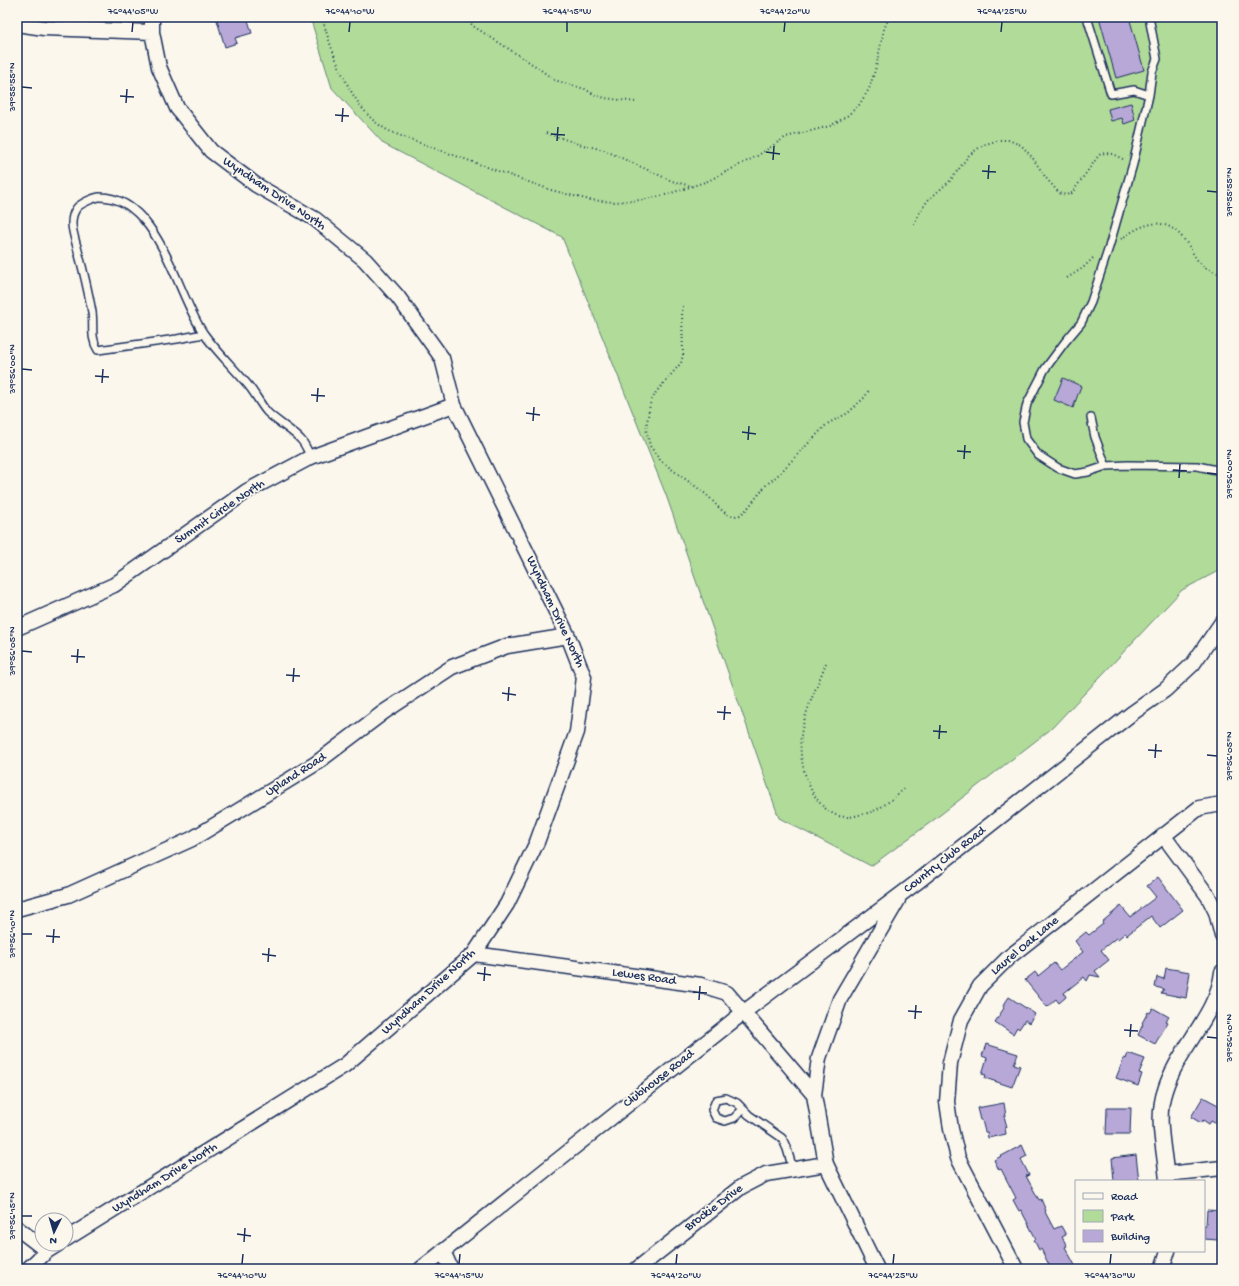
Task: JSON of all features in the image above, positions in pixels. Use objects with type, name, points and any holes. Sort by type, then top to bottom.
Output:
[{"type":"street","name":"Wyndham Drive North","points":[[74,1234],[345,1065],[474,954],[506,904],[537,842],[577,732],[584,677],[568,636],[454,405],[442,358],[398,297],[365,260],[315,219],[256,185],[211,151],[177,108],[159,67],[152,32],[152,17]]},
{"type":"street","points":[[17,24],[44,28],[152,32]]},
{"type":"street","name":"Summit Circle North","points":[[17,628],[114,585],[247,491],[311,457],[454,405]]},
{"type":"street","name":"Country Club Road","points":[[877,1269],[826,1164],[814,1095],[819,1058],[840,999],[901,894],[1125,719],[1165,690],[1193,664],[1222,622]]},
{"type":"street","name":"Upland Road","points":[[17,909],[68,895],[192,839],[315,764],[384,712],[452,667],[507,646],[568,636]]},
{"type":"street","name":"Laurel Oak Lane","points":[[1016,1269],[958,1158],[951,1129],[947,1102],[950,1063],[961,1020],[980,986],[1009,957],[1199,808],[1222,804]]},
{"type":"street","points":[[1163,835],[1208,896],[1216,912],[1222,936]]},
{"type":"street","name":"Clubhouse Road","points":[[421,1269],[744,1012],[901,894]]},
{"type":"street","name":"Lewes Road","points":[[474,954],[701,985],[727,993],[814,1095]]},
{"type":"street","points":[[1222,972],[1222,978],[1214,999],[1171,1074],[1161,1103],[1161,1134],[1167,1177],[1222,1168]]},
{"type":"street","name":"Brockie Drive","points":[[637,1269],[741,1187],[766,1174],[826,1164]]},
{"type":"street","points":[[17,1228],[34,1237]]},
{"type":"street","points":[[443,1251],[451,1269]]},
{"type":"street","points":[[28,1269],[48,1252]]},
{"type":"street","points":[[1162,1269],[1168,1252]]},
{"type":"lane","points":[[1087,17],[1111,94],[1134,90],[1149,95]]},
{"type":"lane","points":[[1149,17],[1157,59],[1152,72],[1149,95],[1133,164],[1109,247],[1091,302],[1081,324],[1065,342],[1045,369],[1027,404],[1023,422],[1026,440],[1038,455],[1058,468],[1075,474],[1088,472],[1106,466],[1128,465],[1198,466],[1222,471]]},
{"type":"lane","points":[[204,334],[98,350],[95,345],[92,332],[92,314],[83,269],[73,231],[72,218],[76,208],[96,198],[110,197],[126,204],[137,214],[159,242],[204,334],[268,412],[302,440],[311,457]]},
{"type":"lane","points":[[1091,418],[1095,437],[1106,466]]},
{"type":"lane","points":[[743,1109],[749,1115],[782,1138],[793,1169]]},
{"type":"path","points":[[322,17],[340,69],[350,88],[360,106],[370,118],[383,128],[406,138],[551,190],[590,200],[614,202],[641,200],[665,195],[708,181],[757,156],[786,137],[830,126],[847,116],[859,105],[869,89],[876,67],[884,29],[889,17]]},
{"type":"path","points":[[471,17],[470,21],[473,26],[537,67],[554,80],[585,89],[605,98],[636,102]]},
{"type":"path","points":[[546,133],[579,144],[604,150],[672,181],[692,186]]},
{"type":"path","points":[[914,224],[928,200],[950,181],[969,155],[983,146],[999,140],[1008,140],[1021,145],[1032,157],[1046,178],[1059,192],[1066,195],[1072,193],[1099,155],[1103,152],[1133,164]]},
{"type":"path","points":[[1109,247],[1133,230],[1146,225],[1160,223],[1176,231],[1203,266],[1222,275]]},
{"type":"path","points":[[1067,278],[1083,268],[1097,254]]},
{"type":"path","points":[[683,306],[682,363],[656,392],[650,404],[646,429],[650,446],[660,460],[702,490],[728,515],[740,515],[748,509],[767,484],[777,476],[827,424],[848,413],[865,397],[869,390]]},
{"type":"path","points":[[826,663],[804,723],[801,736],[804,770],[810,787],[822,805],[831,813],[847,817],[872,812],[906,787]]},
{"type":"green space","points":[[310,17],[1222,17],[1222,569],[1182,590],[1051,729],[931,822],[871,866],[779,818],[666,495],[562,237],[384,144],[332,88]]},
{"type":"building","points":[[216,17],[247,17],[252,33],[235,38],[237,43],[225,47]]},
{"type":"building","points":[[1099,17],[1129,17],[1144,70],[1116,78]]},
{"type":"building","points":[[1131,103],[1135,120],[1124,124],[1122,118],[1111,121],[1108,109]]},
{"type":"building","points":[[1063,378],[1081,386],[1073,408],[1054,400]]},
{"type":"building","points":[[1158,877],[1183,910],[1160,928],[1151,916],[1127,935],[1125,933],[1118,939],[1116,938],[1101,950],[1109,960],[1095,971],[1100,977],[1090,975],[1087,981],[1084,977],[1064,993],[1066,997],[1059,1003],[1056,999],[1047,1007],[1025,980],[1035,972],[1038,976],[1054,963],[1060,970],[1083,952],[1075,941],[1086,932],[1089,935],[1103,924],[1102,922],[1121,906],[1130,917],[1156,897],[1147,886]]},
{"type":"building","points":[[1166,968],[1190,972],[1186,998],[1161,993],[1164,989],[1155,987],[1157,977],[1164,979]]},
{"type":"building","points":[[1009,997],[1035,1014],[1029,1023],[1025,1020],[1019,1029],[1017,1027],[1013,1034],[995,1022]]},
{"type":"building","points":[[1153,1008],[1169,1017],[1166,1021],[1168,1022],[1155,1044],[1138,1035],[1148,1012],[1150,1013]]},
{"type":"building","points":[[986,1044],[1018,1054],[1014,1064],[1020,1066],[1012,1087],[985,1078],[986,1075],[982,1074],[987,1058],[982,1056]]},
{"type":"building","points":[[1128,1053],[1145,1059],[1139,1073],[1142,1074],[1138,1086],[1116,1078],[1124,1058],[1126,1059]]},
{"type":"building","points":[[1203,1097],[1222,1107],[1222,1127],[1211,1121],[1209,1124],[1203,1120],[1201,1123],[1191,1117]]},
{"type":"building","points":[[1004,1103],[1006,1116],[1004,1116],[1007,1127],[1005,1128],[1006,1134],[988,1138],[982,1120],[980,1120],[977,1108]]},
{"type":"building","points":[[1107,1108],[1131,1108],[1130,1134],[1106,1134]]},
{"type":"building","points":[[1022,1145],[1027,1156],[1021,1159],[1029,1175],[1026,1176],[1039,1200],[1041,1199],[1046,1211],[1045,1212],[1054,1229],[1061,1226],[1066,1235],[1062,1237],[1067,1246],[1065,1247],[1077,1269],[1051,1269],[1041,1249],[1039,1250],[1034,1240],[1036,1239],[1021,1210],[1019,1211],[1013,1200],[1016,1198],[1001,1169],[999,1170],[994,1160]]},
{"type":"building","points":[[1136,1155],[1139,1180],[1114,1180],[1112,1158]]},
{"type":"building","points":[[1207,1210],[1222,1211],[1222,1238],[1218,1238],[1218,1240],[1205,1239]]}]
